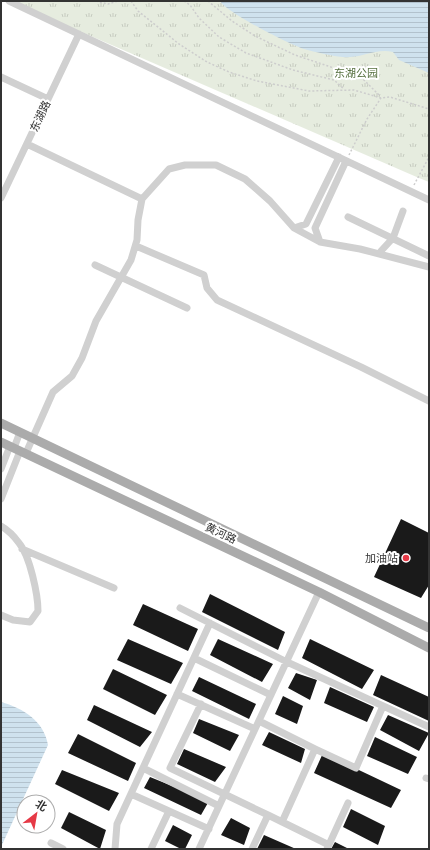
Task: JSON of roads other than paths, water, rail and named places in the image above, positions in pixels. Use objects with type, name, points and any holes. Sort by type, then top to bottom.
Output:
[{"type":"main road","name":"黄河路","points":[[1,423],[429,628]]},
{"type":"main road","name":"黄河路","points":[[1,442],[319,592],[429,647]]},
{"type":"street","points":[[8,1],[429,200]]},
{"type":"street","name":"东湖路","points":[[1,198],[79,34]]},
{"type":"street","points":[[1,77],[48,99]]},
{"type":"street","points":[[27,144],[142,199]]},
{"type":"street","points":[[294,228],[306,224],[343,159]]},
{"type":"street","points":[[320,242],[315,228],[343,159]]},
{"type":"street","points":[[1,469],[17,450],[33,438],[53,392],[72,376],[82,358],[96,321],[131,260],[136,246],[142,199],[169,169],[185,165],[216,165],[245,179],[270,201],[294,228],[320,242],[360,249],[429,267]]},
{"type":"street","points":[[381,251],[393,238],[403,211]]},
{"type":"street","points":[[348,217],[429,256]]},
{"type":"street","points":[[136,246],[204,275],[207,288],[217,300],[361,367],[429,401]]},
{"type":"street","points":[[95,265],[187,308]]},
{"type":"street","points":[[1,499],[17,450],[20,432]]},
{"type":"street","points":[[1,526],[20,544],[38,601],[38,611],[30,622],[13,620],[1,615]]},
{"type":"street","points":[[22,549],[114,588]]},
{"type":"street","points":[[199,849],[319,592]]},
{"type":"street","points":[[180,608],[286,662],[429,727]]},
{"type":"street","points":[[115,849],[117,824],[210,623]]},
{"type":"street","points":[[194,658],[271,695]]},
{"type":"street","points":[[177,694],[255,729]]},
{"type":"street","points":[[165,779],[201,704]]},
{"type":"street","points":[[259,721],[356,768],[383,706]]},
{"type":"street","points":[[282,822],[315,749]]},
{"type":"street","points":[[143,768],[219,806]]},
{"type":"street","points":[[170,768],[268,815],[328,847],[348,803]]},
{"type":"street","points":[[131,794],[209,829]]},
{"type":"street","points":[[151,849],[169,811]]},
{"type":"street","points":[[252,849],[268,815]]},
{"type":"street","points":[[51,843],[64,849]]},
{"type":"water","points":[[220,1],[429,1],[429,73],[399,60],[393,52],[380,51],[343,57],[304,49],[273,35],[246,20],[234,13]]},
{"type":"water","points":[[1,702],[17,708],[37,722],[46,737],[48,745],[25,794],[16,794],[16,814],[1,847]]},
{"type":"place","name":"加油站","points":[[406,558]]},
{"type":"park label","name":"东湖公园","points":[[356,73]]}]
